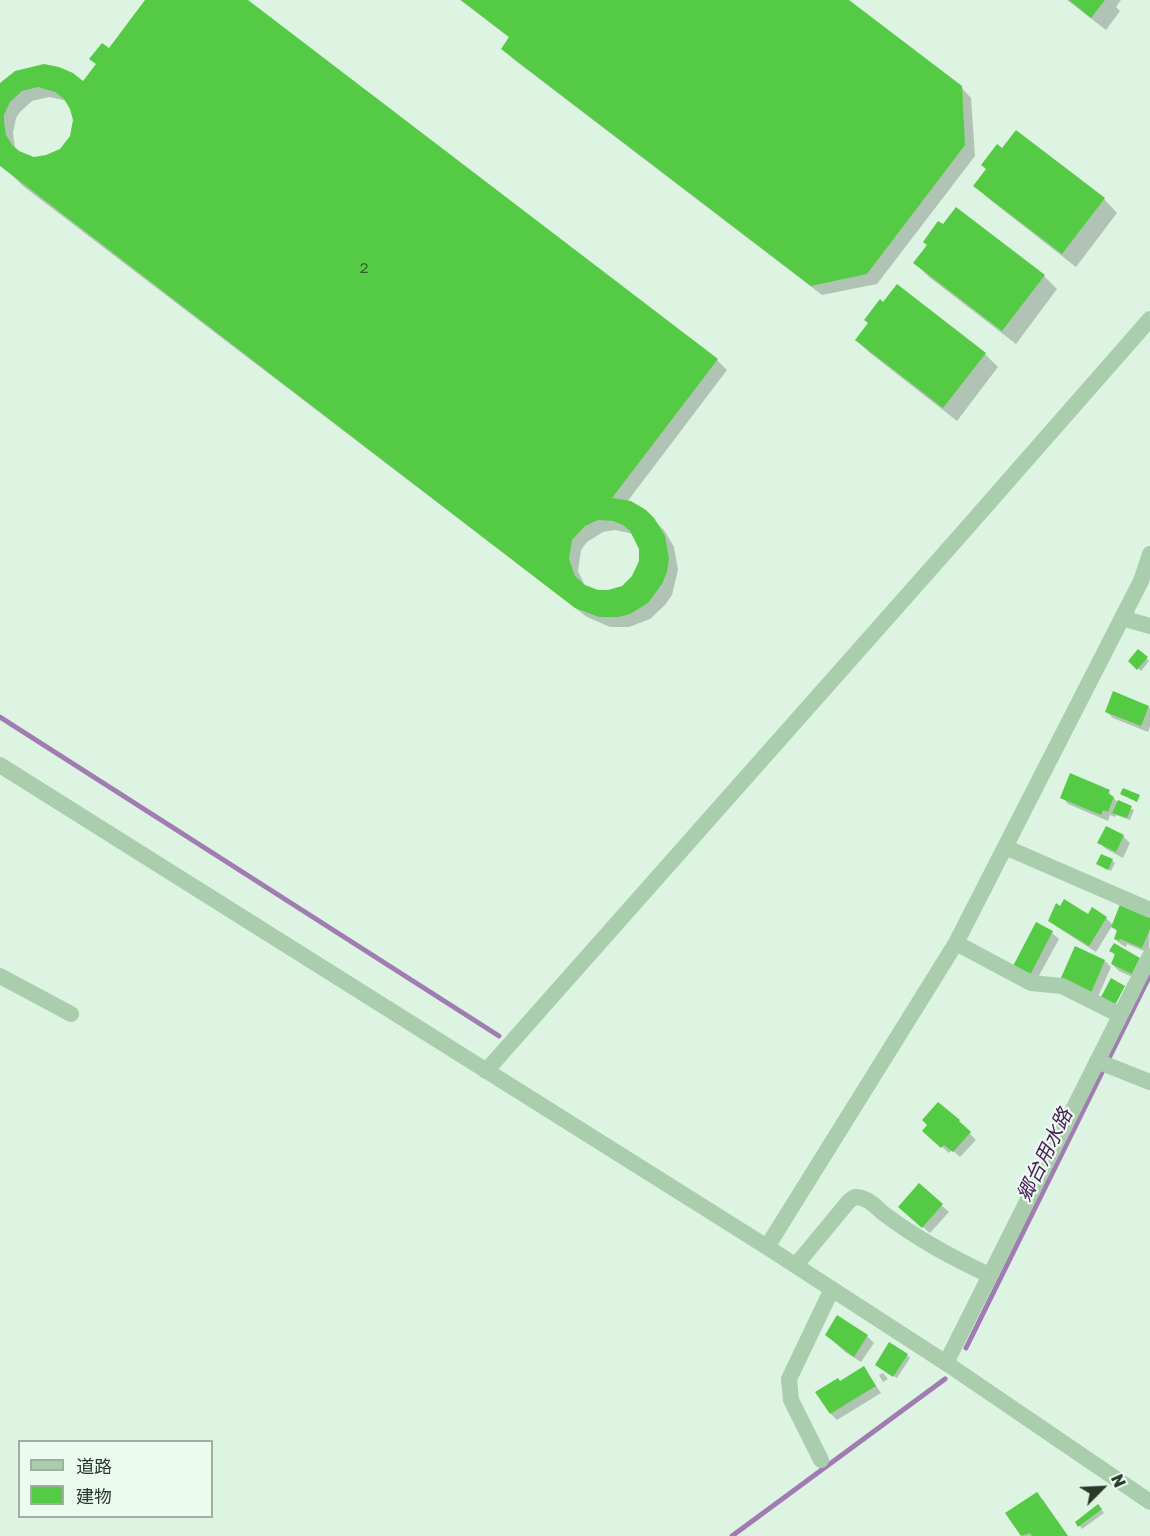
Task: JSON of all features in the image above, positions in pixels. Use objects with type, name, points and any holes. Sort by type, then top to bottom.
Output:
[{"type":"street","points":[[486,1071],[1150,319]]},
{"type":"street","points":[[767,1247],[956,943],[1141,581],[1150,554]]},
{"type":"street","points":[[1122,618],[1150,627]]},
{"type":"street","points":[[0,765],[796,1265],[946,1363],[1150,1502]]},
{"type":"street","points":[[1005,847],[1150,910]]},
{"type":"street","points":[[956,943],[1031,983],[1062,986],[1120,1015]]},
{"type":"street","points":[[946,1363],[989,1275],[1103,1064],[1120,1015],[1150,956]]},
{"type":"street","points":[[0,976],[71,1014]]},
{"type":"street","points":[[1103,1064],[1150,1082]]},
{"type":"street","points":[[796,1265],[849,1201],[855,1197],[862,1197],[938,1251],[989,1275]]},
{"type":"street","points":[[821,1460],[791,1400],[789,1379],[832,1289]]},
{"type":"building","points":[[145,0],[248,0],[718,359],[612,498],[631,501],[646,510],[665,536],[669,559],[667,572],[662,584],[648,603],[630,614],[619,617],[599,617],[575,608],[0,166],[0,83],[15,71],[44,64],[73,73],[83,81],[96,64],[89,59],[102,43],[109,48]],"holes":[[[38,87],[55,92],[64,99],[73,120],[70,136],[60,149],[34,157],[13,146],[6,135],[4,115],[10,102],[22,91]],[[598,520],[613,521],[623,525],[630,531],[639,549],[639,561],[632,576],[622,586],[608,590],[598,590],[585,585],[575,576],[569,559],[572,540],[585,526]]]},
{"type":"building","points":[[461,0],[849,0],[962,86],[965,145],[867,274],[811,286],[501,49],[509,37]]},
{"type":"building","points":[[1069,0],[1105,0],[1091,18]]},
{"type":"building","points":[[1016,130],[1105,198],[1062,254],[973,186],[986,169],[981,165],[997,144],[1002,148]]},
{"type":"building","points":[[956,207],[1045,275],[1002,331],[913,263],[927,245],[923,242],[938,221],[943,224]]},
{"type":"building","points":[[897,284],[986,353],[943,408],[855,340],[868,323],[864,320],[880,299],[883,302]]},
{"type":"building","points":[[1138,649],[1148,657],[1137,670],[1128,661]]},
{"type":"building","points":[[1113,691],[1149,706],[1141,726],[1105,712]]},
{"type":"building","points":[[1070,773],[1110,790],[1108,794],[1114,797],[1108,812],[1103,810],[1101,815],[1060,798]]},
{"type":"building","points":[[1123,788],[1140,795],[1137,802],[1120,794]]},
{"type":"building","points":[[1118,800],[1132,806],[1127,818],[1112,813]]},
{"type":"building","points":[[1106,826],[1124,835],[1116,852],[1097,843]]},
{"type":"building","points":[[1101,854],[1113,859],[1108,870],[1096,864]]},
{"type":"building","points":[[1064,899],[1088,914],[1092,907],[1107,917],[1089,946],[1048,921],[1056,903],[1060,906]]},
{"type":"building","points":[[1121,902],[1150,915],[1150,929],[1142,948],[1120,939],[1119,941],[1114,939],[1117,930],[1111,927]]},
{"type":"building","points":[[1036,922],[1053,931],[1030,975],[1013,966]]},
{"type":"building","points":[[1114,943],[1140,958],[1132,974],[1111,964],[1115,954],[1109,951]]},
{"type":"building","points":[[1075,946],[1105,960],[1091,993],[1060,980]]},
{"type":"building","points":[[1111,978],[1125,986],[1115,1005],[1101,997]]},
{"type":"building","points":[[938,1102],[971,1132],[953,1152],[944,1145],[941,1148],[922,1131],[927,1125],[922,1120]]},
{"type":"building","points":[[919,1183],[943,1204],[922,1228],[898,1207]]},
{"type":"building","points":[[837,1315],[868,1335],[854,1357],[825,1335]]},
{"type":"building","points":[[889,1342],[908,1354],[893,1377],[875,1365]]},
{"type":"building","points":[[864,1366],[876,1386],[830,1414],[815,1392],[838,1378],[840,1381]]},
{"type":"building","points":[[1037,1492],[1068,1536],[1032,1536],[1030,1533],[1021,1536],[1005,1513]]},
{"type":"building","points":[[1098,1504],[1102,1509],[1078,1527],[1075,1522]]},
{"type":"waterway","points":[[0,717],[499,1036]]},
{"type":"waterway","name":"郷台用水路","points":[[966,1348],[1150,975]]},
{"type":"waterway","name":"郷台用水路","points":[[732,1536],[945,1379]]}]
